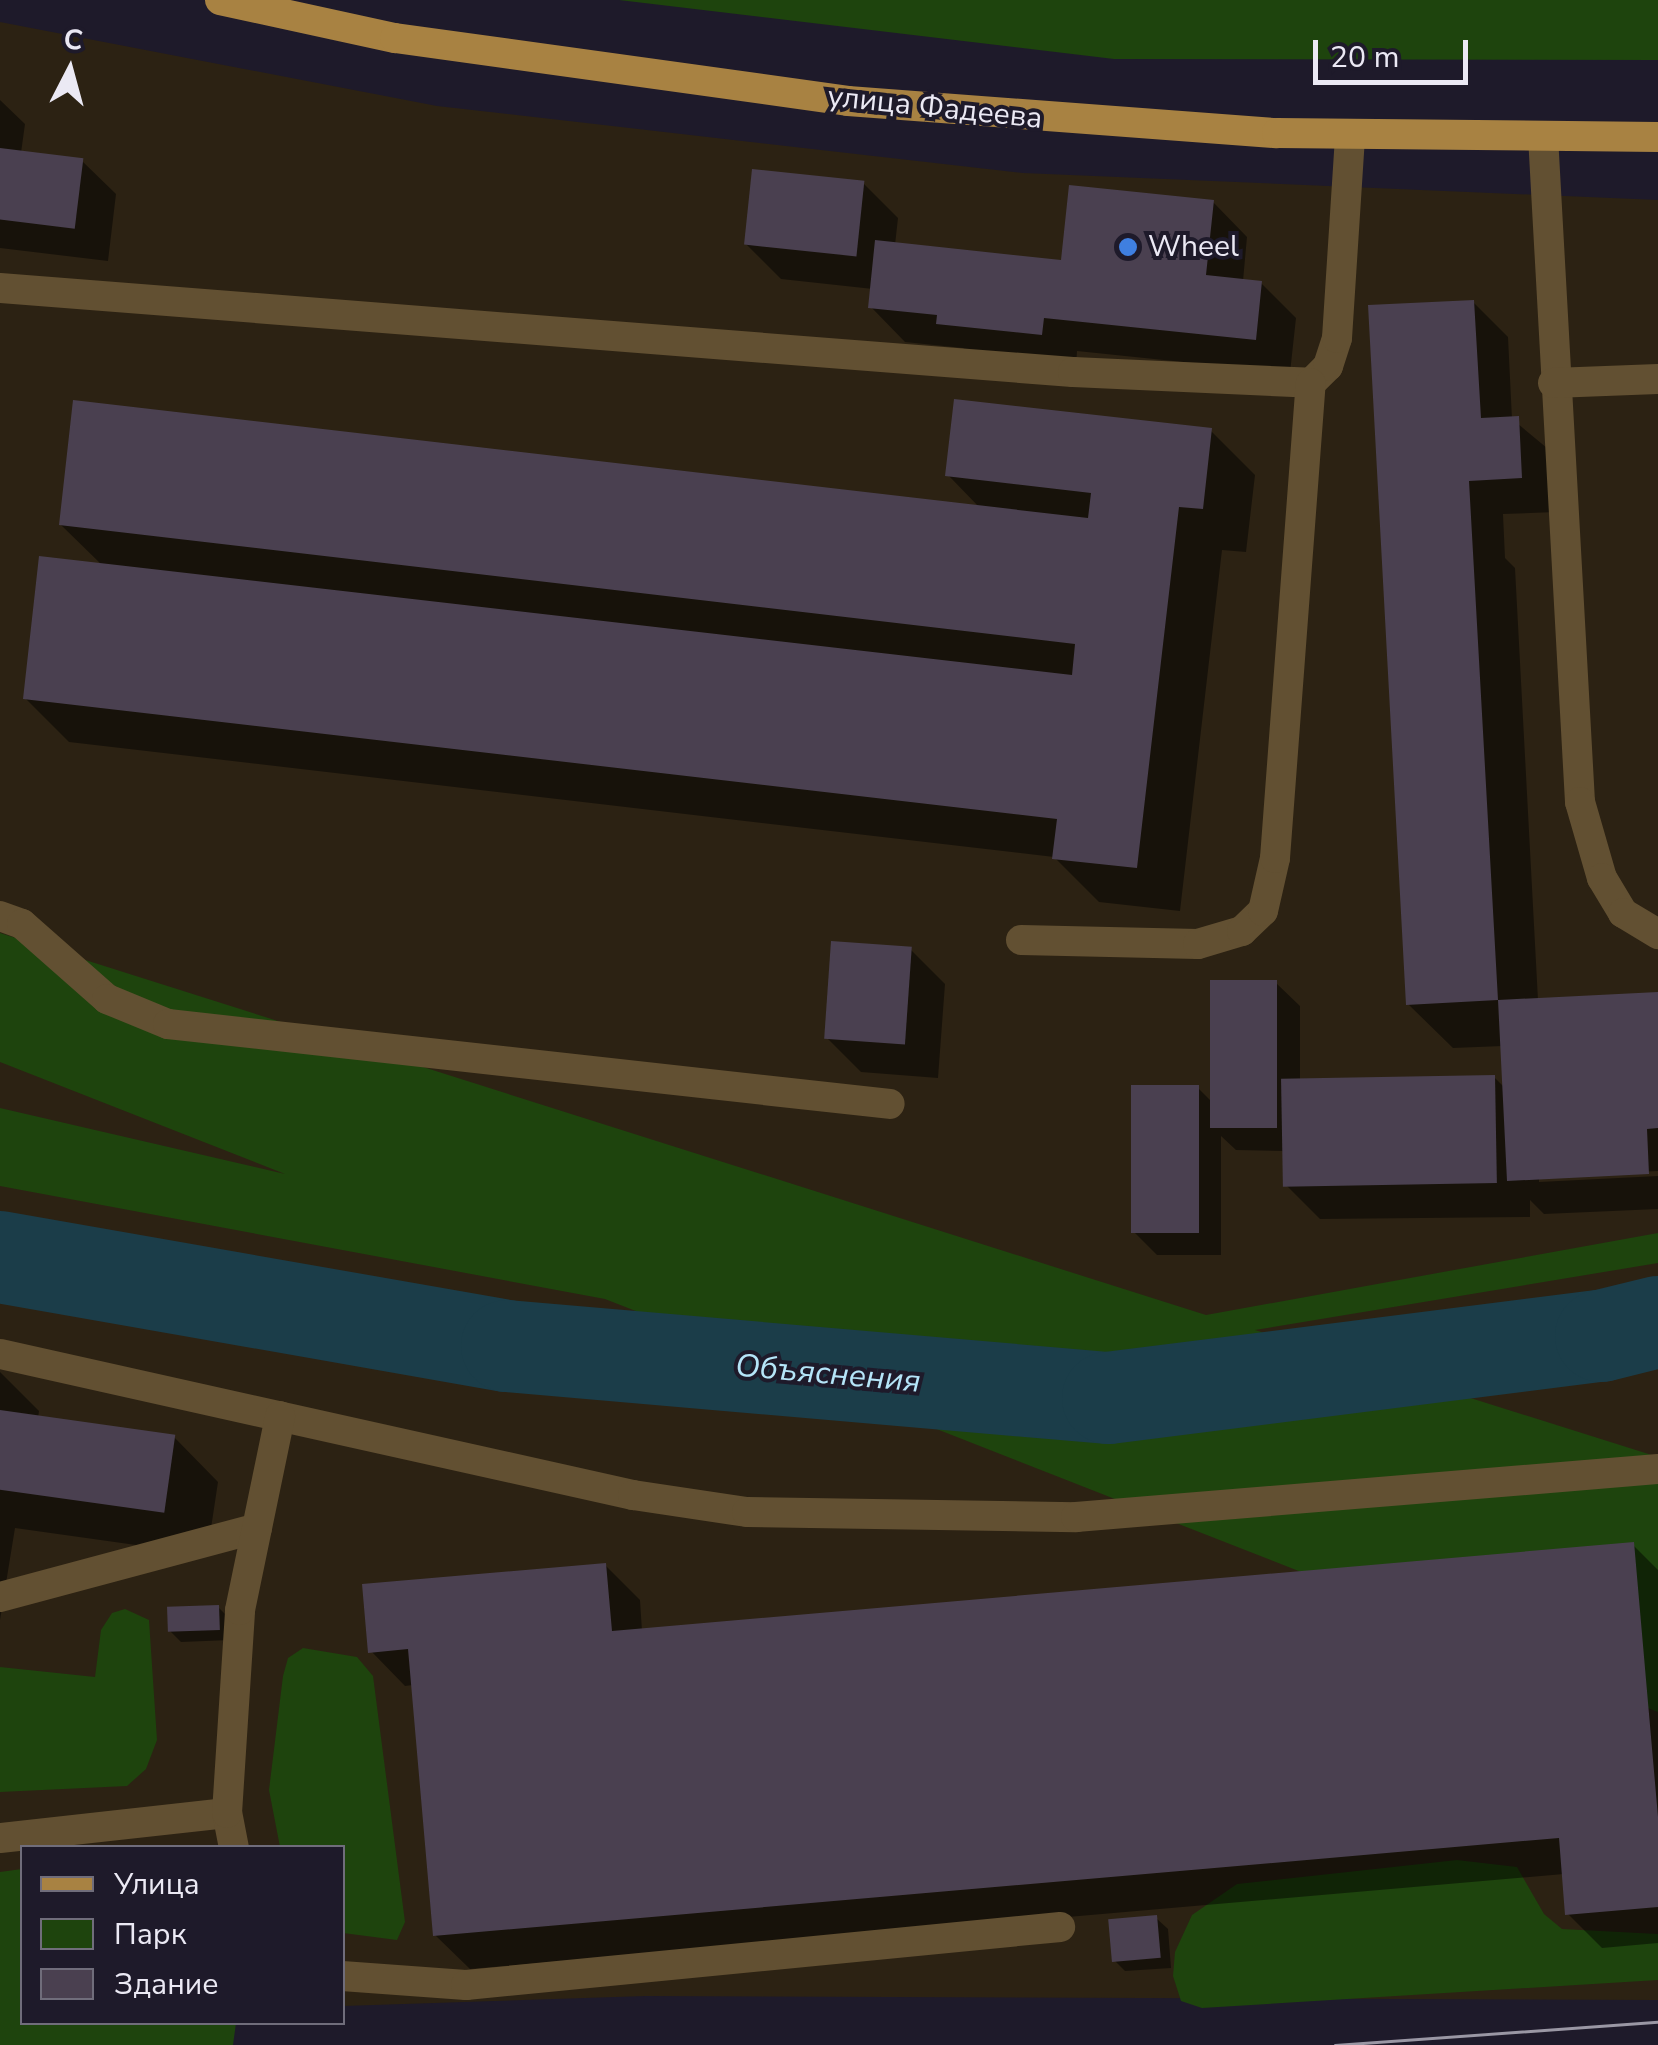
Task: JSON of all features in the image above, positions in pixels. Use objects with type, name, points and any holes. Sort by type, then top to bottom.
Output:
[{"type":"main road","name":"улица Фадеева","points":[[220,0],[395,38],[848,101],[1082,123],[1350,135],[1658,136]]},
{"type":"lane","points":[[1021,940],[1198,944],[1242,931],[1263,911],[1275,858],[1311,383],[1328,366],[1337,338],[1350,135]]},
{"type":"lane","points":[[1542,136],[1553,384],[1580,802],[1602,878],[1623,913],[1658,934]]},
{"type":"lane","points":[[0,288],[1073,372],[1311,383]]},
{"type":"lane","points":[[1553,384],[1658,379]]},
{"type":"lane","points":[[0,916],[22,924],[107,999],[168,1024],[890,1104]]},
{"type":"lane","points":[[0,1354],[632,1495],[748,1512],[864,1519],[1076,1518],[1658,1469]]},
{"type":"lane","points":[[233,1845],[227,1813],[240,1610],[280,1416]]},
{"type":"lane","points":[[0,1597],[257,1528]]},
{"type":"lane","points":[[0,1838],[227,1813]]},
{"type":"lane","points":[[345,1976],[466,1986],[1060,1927]]},
{"type":"shaded area","points":[[0,22],[437,106],[1023,173],[1658,200],[1658,2000],[646,1996],[345,2006],[345,1845],[20,1845],[20,2016],[0,2017]]},
{"type":"green space","points":[[619,0],[1658,0],[1658,60],[1114,59]]},
{"type":"green space","points":[[0,933],[1206,1315],[1658,1233],[1658,1263],[1255,1330],[1658,1457],[1658,1712],[605,1299],[0,1186],[0,1108],[285,1174],[0,1062]]},
{"type":"green space","points":[[125,1609],[149,1620],[157,1740],[146,1769],[127,1786],[0,1792],[0,1667],[95,1677],[101,1630],[112,1613]]},
{"type":"green space","points":[[303,1648],[357,1657],[373,1676],[405,1922],[397,1940],[345,1933],[345,1845],[280,1845],[269,1790],[288,1658]]},
{"type":"green space","points":[[1457,1860],[1517,1867],[1544,1914],[1562,1929],[1658,1934],[1658,1980],[1202,2008],[1181,2001],[1173,1976],[1175,1952],[1192,1915],[1237,1884]]},
{"type":"green space","points":[[20,1869],[20,2025],[236,2025],[233,2045],[0,2045],[0,1872]]},
{"type":"building","points":[[0,148],[83,158],[75,229],[0,220]]},
{"type":"building","points":[[752,169],[864,181],[856,256],[744,245]]},
{"type":"building","points":[[1069,185],[1214,200],[1206,275],[1262,281],[1256,340],[1044,318],[1042,335],[936,324],[937,315],[868,308],[875,240],[1061,260]]},
{"type":"building","points":[[1474,300],[1481,418],[1519,416],[1522,478],[1469,481],[1498,1000],[1406,1005],[1368,305]]},
{"type":"building","points":[[954,399],[1212,428],[1203,509],[1179,507],[1137,868],[1052,859],[1057,819],[23,699],[39,556],[1072,675],[1075,644],[59,525],[73,400],[1088,518],[1091,493],[945,476]]},
{"type":"building","points":[[831,941],[912,947],[905,1044],[824,1039]]},
{"type":"building","points":[[1210,980],[1277,980],[1277,1128],[1210,1128]]},
{"type":"building","points":[[1658,992],[1658,1128],[1647,1129],[1649,1174],[1507,1181],[1498,1000]]},
{"type":"building","points":[[1495,1075],[1497,1183],[1283,1187],[1281,1079]]},
{"type":"building","points":[[1131,1085],[1199,1085],[1199,1233],[1131,1233]]},
{"type":"building","points":[[0,1410],[175,1435],[164,1513],[0,1490]]},
{"type":"building","points":[[1634,1542],[1658,1817],[1658,1907],[1565,1915],[1559,1838],[433,1936],[408,1649],[368,1653],[362,1584],[606,1563],[612,1631]]},
{"type":"building","points":[[219,1605],[220,1630],[168,1632],[167,1607]]},
{"type":"building","points":[[1157,1915],[1161,1958],[1112,1962],[1108,1919]]},
{"type":"waterway","name":"Объяснения","points":[[0,1257],[507,1346],[1108,1398],[1601,1336],[1658,1322]]},
{"type":"tram line","points":[[1335,2045],[1658,2022]]},
{"type":"place","name":"Wheel","points":[[1128,247]]}]
